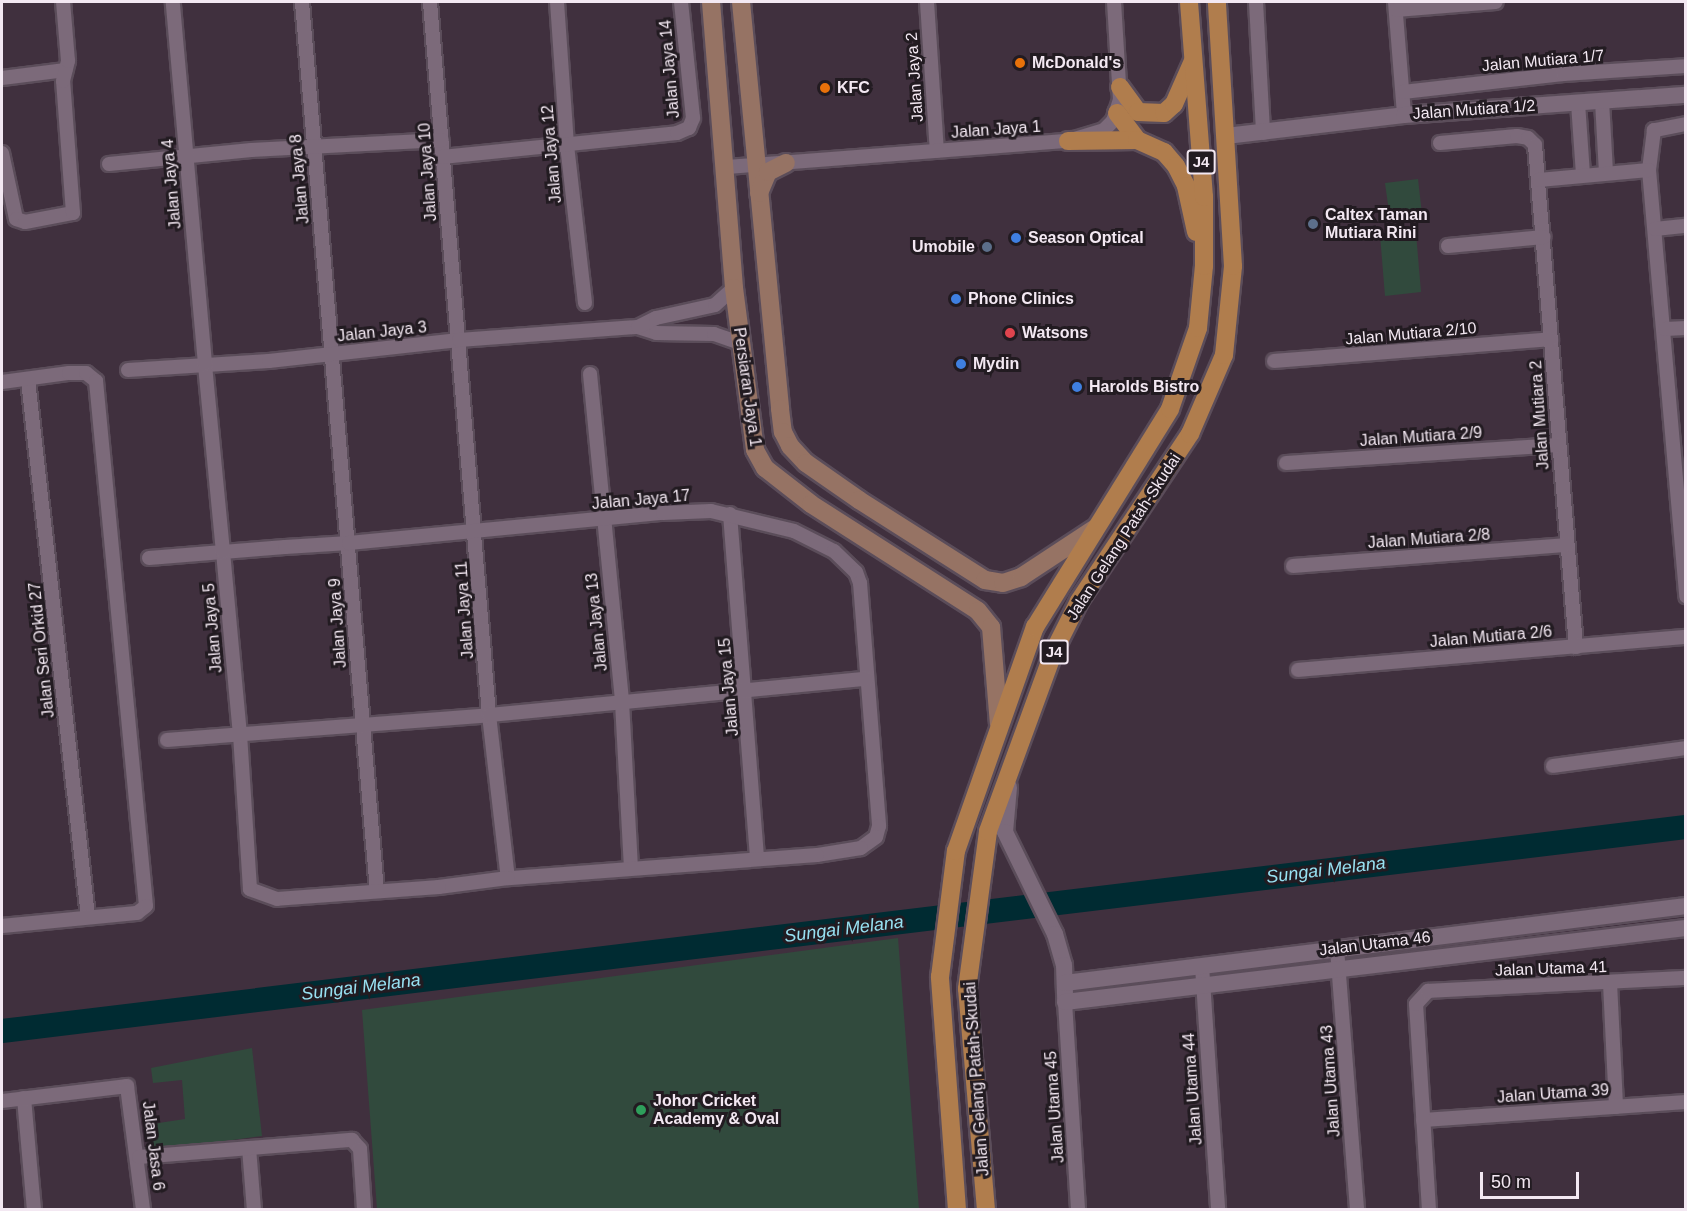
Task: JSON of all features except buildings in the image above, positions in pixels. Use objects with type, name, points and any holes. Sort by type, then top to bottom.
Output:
[{"type":"main road","name":"Persiaran Jaya 1","points":[[711,2],[727,167],[734,288],[755,450],[765,468],[839,522],[978,611],[991,627],[999,724]]},
{"type":"main road","name":"Persiaran Jaya 1","points":[[741,2],[783,432],[806,463],[859,500],[985,580],[1003,583],[1054,558],[1094,529]]},
{"type":"main road","name":"Jalan Gelang Patah-Skudai","points":[[957,1209],[940,977],[943,933],[956,851],[1035,627],[1170,409],[1198,328],[1204,266],[1194,58],[1189,2]]},
{"type":"main road","name":"Jalan Gelang Patah-Skudai","points":[[986,1209],[968,989],[977,896],[988,831],[1054,651],[1079,601],[1190,434],[1224,355],[1233,266],[1217,2]]},
{"type":"main road","points":[[1120,87],[1138,112],[1164,113],[1174,104],[1194,58]]},
{"type":"main road","points":[[1117,113],[1137,140]]},
{"type":"main road","points":[[1068,141],[1137,140],[1164,152],[1176,166],[1186,186],[1204,266]]},
{"type":"main road","points":[[759,198],[764,178],[786,163]]},
{"type":"main road","points":[[839,522],[853,521],[860,509],[859,500]]},
{"type":"street","points":[[2,153],[12,213],[25,222],[73,213],[63,81],[68,61],[63,2]]},
{"type":"street","name":"Jalan Jaya 4","points":[[173,2],[205,364]]},
{"type":"street","name":"Jalan Jaya 8","points":[[302,2],[332,353]]},
{"type":"street","name":"Jalan Jaya 10","points":[[430,2],[459,340]]},
{"type":"street","name":"Jalan Jaya 12","points":[[557,2],[567,145],[585,303]]},
{"type":"street","name":"Jalan Jaya 14","points":[[567,145],[684,130],[693,118],[681,2]]},
{"type":"street","name":"Jalan Jaya 2","points":[[927,2],[937,151]]},
{"type":"street","points":[[1114,2],[1120,87],[1117,113]]},
{"type":"street","points":[[1256,2],[1263,133]]},
{"type":"street","points":[[1404,115],[1396,6],[1496,2]]},
{"type":"street","name":"Jalan Mutiara 1/7","points":[[1403,92],[1563,74],[1686,66]]},
{"type":"street","points":[[2,78],[65,70]]},
{"type":"street","name":"Jalan Mutiara 1/2","points":[[1226,136],[1404,115],[1686,95]]},
{"type":"street","points":[[1602,102],[1606,173]]},
{"type":"street","points":[[1578,103],[1583,175]]},
{"type":"street","name":"Jalan Jaya 1","points":[[727,167],[1068,141],[1104,130],[1117,113]]},
{"type":"street","points":[[1686,124],[1654,130],[1650,138],[1649,170],[1665,329],[1679,435],[1686,596]]},
{"type":"street","name":"Jalan Mutiara 2","points":[[1440,142],[1528,138],[1535,145],[1576,647]]},
{"type":"street","points":[[109,164],[313,146],[442,140]]},
{"type":"street","points":[[442,157],[567,145]]},
{"type":"street","points":[[1539,180],[1649,170]]},
{"type":"street","points":[[1655,229],[1686,226]]},
{"type":"street","points":[[1448,246],[1544,237]]},
{"type":"street","points":[[638,327],[657,318],[715,305],[734,288]]},
{"type":"street","points":[[638,327],[656,333],[714,334],[740,343]]},
{"type":"street","name":"Jalan Jaya 3","points":[[128,369],[638,327]]},
{"type":"street","points":[[1665,329],[1686,328]]},
{"type":"street","name":"Jalan Mutiara 2/10","points":[[1274,361],[1551,339]]},
{"type":"street","name":"Jalan Jaya 11","points":[[459,340],[476,529],[489,715],[508,878]]},
{"type":"street","name":"Jalan Jaya 9","points":[[332,353],[377,891]]},
{"type":"street","name":"Jalan Jaya 5","points":[[205,364],[240,735],[250,889],[277,899],[377,891]]},
{"type":"street","points":[[2,382],[69,373],[86,374],[96,381],[146,906],[137,913],[2,926]]},
{"type":"street","name":"Jalan Jaya 13","points":[[590,374],[622,702],[631,868]]},
{"type":"street","name":"Jalan Seri Orkid 27","points":[[28,380],[88,917]]},
{"type":"street","name":"Jalan Mutiara 2/9","points":[[1286,463],[1558,445]]},
{"type":"street","name":"Jalan Jaya 17","points":[[149,558],[349,543],[476,529],[603,520],[663,513],[730,514],[794,531],[834,551],[856,572],[860,583],[879,826],[876,837],[861,848],[757,858]]},
{"type":"street","name":"Jalan Jaya 15","points":[[730,514],[747,691],[757,858]]},
{"type":"street","name":"Jalan Mutiara 2/8","points":[[1293,566],[1568,545]]},
{"type":"street","name":"Jalan Mutiara 2/6","points":[[1298,670],[1686,637]]},
{"type":"street","points":[[167,740],[489,715],[866,679]]},
{"type":"street","points":[[1553,766],[1686,748]]},
{"type":"street","points":[[1013,762],[1005,832],[1055,934],[1065,983],[1065,1002]]},
{"type":"street","points":[[377,891],[757,858]]},
{"type":"street","name":"Jalan Utama 46","points":[[1065,983],[1686,906]]},
{"type":"street","name":"Jalan Utama 46","points":[[1065,1002],[1686,928]]},
{"type":"street","name":"Jalan Utama 43","points":[[1337,949],[1357,1209]]},
{"type":"street","name":"Jalan Utama 44","points":[[1202,966],[1218,1209]]},
{"type":"street","name":"Jalan Utama 41","points":[[1423,1120],[1416,1004],[1428,991],[1686,978]]},
{"type":"street","points":[[1610,983],[1616,1107]]},
{"type":"street","name":"Jalan Utama 45","points":[[1065,1002],[1078,1209]]},
{"type":"street","name":"Jalan Jasa 6","points":[[24,1098],[127,1086],[139,1157],[143,1209]]},
{"type":"street","points":[[2,1101],[24,1098],[34,1209]]},
{"type":"street","name":"Jalan Utama 39","points":[[1423,1120],[1686,1102]]},
{"type":"street","points":[[1423,1120],[1429,1209]]},
{"type":"street","points":[[139,1157],[357,1142],[364,1209]]},
{"type":"street","points":[[249,1148],[254,1209]]},
{"type":"green space","points":[[1418,179],[1422,214],[1390,219],[1385,183]]},
{"type":"green space","points":[[1416,233],[1421,292],[1385,296],[1380,235]]},
{"type":"green space","name":"Johor Cricket Academy & Oval","points":[[898,938],[919,1209],[377,1209],[362,1010]]},
{"type":"green space","points":[[252,1048],[262,1136],[153,1151],[152,1124],[185,1119],[182,1080],[153,1083],[151,1068]]},
{"type":"waterway","name":"Sungai Melana","points":[[2,1031],[1686,827]]},
{"type":"place","name":"McDonald's","points":[[1020,63]]},
{"type":"place","name":"KFC","points":[[825,88]]},
{"type":"place","name":"Caltex Taman Mutiara Rini","points":[[1313,224]]},
{"type":"place","name":"Season Optical","points":[[1016,238]]},
{"type":"place","name":"Umobile","points":[[987,247]]},
{"type":"place","name":"Phone Clinics","points":[[956,299]]},
{"type":"place","name":"Watsons","points":[[1010,333]]},
{"type":"place","name":"Mydin","points":[[961,364]]},
{"type":"place","name":"Harolds Bistro","points":[[1077,387]]},
{"type":"place","name":"Johor Cricket Academy & Oval","points":[[641,1110]]}]
